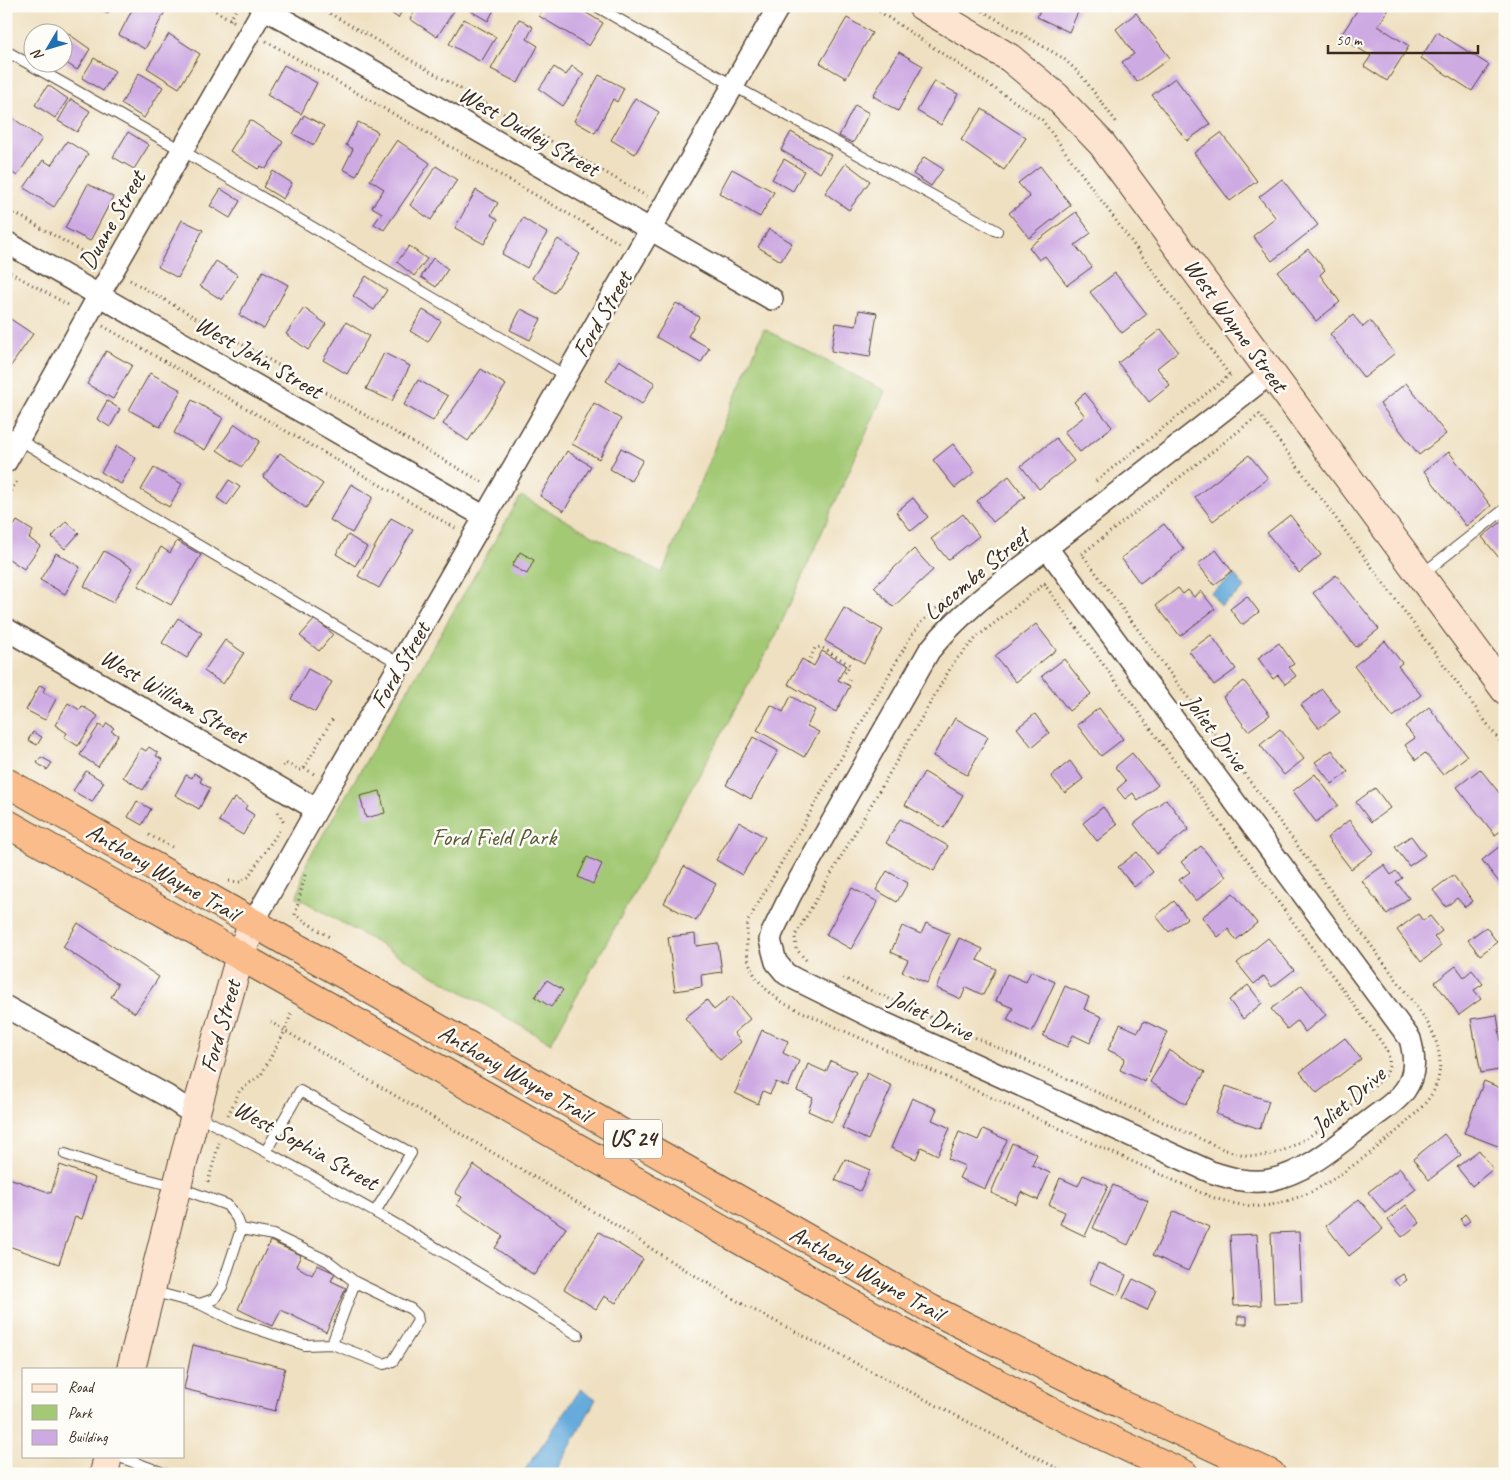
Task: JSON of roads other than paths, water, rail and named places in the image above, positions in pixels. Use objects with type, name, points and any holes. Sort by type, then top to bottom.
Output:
[{"type":"highway","name":"Anthony Wayne Trail","points":[[6,782],[930,1309],[1121,1404],[1271,1474]]},
{"type":"highway","name":"Anthony Wayne Trail","points":[[6,823],[900,1331],[1048,1410],[1184,1474]]},
{"type":"street","name":"Ford Street","points":[[131,1368],[195,1115],[240,956],[253,923],[316,809],[779,6]]},
{"type":"street","name":"West Wayne Street","points":[[922,6],[1010,58],[1056,96],[1102,144],[1505,690]]},
{"type":"street","name":"Duane Street","points":[[6,462],[13,436],[87,316],[183,151],[263,7]]},
{"type":"street","name":"West Dudley Street","points":[[263,7],[772,299]]},
{"type":"street","name":"West John Street","points":[[6,242],[485,517]]},
{"type":"street","name":"Lacombe Street","points":[[780,968],[772,954],[772,933],[791,894],[929,651],[968,610],[1271,374]]},
{"type":"street","name":"Joliet Drive","points":[[780,968],[795,979],[882,1022],[1211,1172],[1242,1181],[1269,1180],[1310,1165],[1404,1091],[1414,1066],[1414,1053],[1404,1028],[1047,548]]},
{"type":"street","name":"West William Street","points":[[6,629],[316,809]]},
{"type":"street","name":"West Sophia Street","points":[[6,1007],[167,1096],[195,1115]]},
{"type":"street","points":[[104,1474],[108,1458]]},
{"type":"lane","points":[[596,6],[734,86],[997,231]]},
{"type":"lane","points":[[6,51],[183,151],[566,376]]},
{"type":"lane","points":[[13,436],[400,664]]},
{"type":"lane","points":[[1420,575],[1505,509]]},
{"type":"lane","points":[[266,1151],[300,1091],[403,1148],[411,1153],[375,1212]]},
{"type":"lane","name":"West Sophia Street","points":[[195,1115],[266,1151],[375,1212],[496,1282],[578,1335]]},
{"type":"lane","points":[[65,1154],[177,1187],[227,1205],[237,1218],[242,1229],[222,1287],[214,1299],[200,1304]]},
{"type":"lane","points":[[151,1291],[200,1304],[236,1322],[306,1345],[332,1344],[384,1364],[393,1361],[418,1321],[417,1315],[411,1309],[355,1282],[328,1262],[273,1235],[242,1229]]},
{"type":"lane","points":[[332,1344],[355,1282]]},
{"type":"lane","points":[[122,1458],[166,1474]]},
{"type":"water","points":[[1235,575],[1245,588],[1221,606],[1211,593]]},
{"type":"water","points":[[581,1389],[596,1399],[555,1474],[522,1474]]},
{"type":"park label","name":"Ford Field Park","points":[[494,837]]}]
